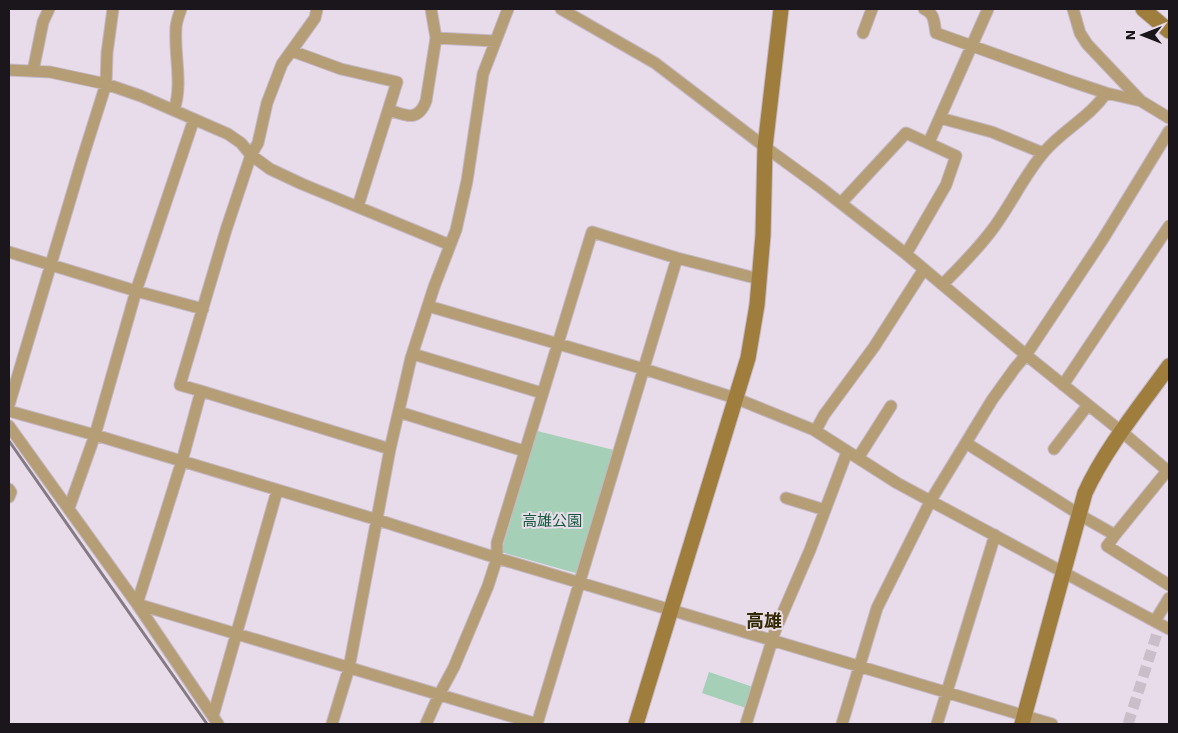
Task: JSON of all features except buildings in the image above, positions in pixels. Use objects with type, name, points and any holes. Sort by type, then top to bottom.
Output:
[{"type":"street","points":[[33,70],[43,22],[50,9]]},
{"type":"street","points":[[9,405],[106,84],[107,53],[113,9]]},
{"type":"street","points":[[174,110],[178,74],[176,27],[180,9]]},
{"type":"street","points":[[317,9],[315,18],[282,64],[267,103],[258,144],[251,155],[180,385],[390,449]]},
{"type":"street","points":[[389,110],[408,116],[417,115],[423,109],[426,101],[436,38],[431,9]]},
{"type":"street","points":[[332,724],[349,668],[390,449],[413,354],[428,306],[456,230],[467,181],[483,74],[508,9]]},
{"type":"street","points":[[561,9],[655,63],[841,203],[943,284],[1168,472],[1107,546],[1169,585]]},
{"type":"street","points":[[636,724],[748,358],[757,305],[763,235],[765,147],[781,9]]},
{"type":"street","points":[[862,33],[872,9]]},
{"type":"street","points":[[929,142],[988,9]]},
{"type":"street","points":[[1073,9],[1080,33],[1087,44],[1141,101],[1169,118]]},
{"type":"street","points":[[1143,9],[1169,31]]},
{"type":"street","points":[[929,10],[933,16],[936,33],[1106,93],[1141,101]]},
{"type":"street","points":[[436,38],[495,40]]},
{"type":"street","points":[[292,51],[340,69],[397,82],[358,206]]},
{"type":"street","points":[[9,70],[33,70],[106,84],[174,110],[228,134],[270,169],[450,245]]},
{"type":"street","points":[[943,284],[992,230],[1043,153],[1057,137],[1092,109],[1106,93]]},
{"type":"street","points":[[940,118],[992,132],[1043,153]]},
{"type":"street","points":[[69,508],[95,435],[136,291],[194,119]]},
{"type":"street","points":[[842,724],[877,608],[931,500],[992,400],[1026,355],[1103,239],[1169,131]]},
{"type":"street","points":[[841,203],[906,133],[956,156],[946,184],[906,254]]},
{"type":"street","points":[[1063,385],[1169,226]]},
{"type":"street","points":[[426,724],[454,667],[488,586],[497,558],[497,543],[524,451],[592,232],[677,258],[759,279]]},
{"type":"street","points":[[9,252],[202,309]]},
{"type":"street","points":[[137,604],[537,724],[677,258]]},
{"type":"street","points":[[816,430],[824,415],[874,347],[924,269]]},
{"type":"street","points":[[428,306],[644,369],[735,398],[816,430],[897,483],[1169,629]]},
{"type":"street","points":[[413,354],[542,393]]},
{"type":"street","points":[[1023,720],[1079,513],[1090,483],[1122,432],[1169,366]]},
{"type":"street","points":[[137,604],[182,461],[201,391]]},
{"type":"street","points":[[1054,449],[1088,405]]},
{"type":"street","points":[[858,458],[891,406]]},
{"type":"street","points":[[9,411],[182,461],[497,558],[860,666],[947,693],[1023,720],[1052,724]]},
{"type":"street","points":[[399,412],[524,451]]},
{"type":"street","points":[[9,426],[137,604],[216,720]]},
{"type":"street","points":[[966,443],[1115,535]]},
{"type":"street","points":[[746,724],[772,640],[848,452]]},
{"type":"street","points":[[9,489],[11,492],[9,497]]},
{"type":"street","points":[[216,720],[236,633],[277,491]]},
{"type":"street","points":[[786,498],[825,510]]},
{"type":"street","points":[[937,724],[995,535]]},
{"type":"street","points":[[1156,621],[1169,598]]},
{"type":"green space","name":"高雄公園","points":[[537,431],[614,450],[579,574],[501,552]]},
{"type":"green space","points":[[709,672],[753,687],[746,708],[702,693]]},
{"type":"tunnel","points":[[1128,724],[1160,624]]},
{"type":"railway","points":[[9,441],[207,724]]},
{"type":"district","name":"高雄","points":[[764,620]]}]
